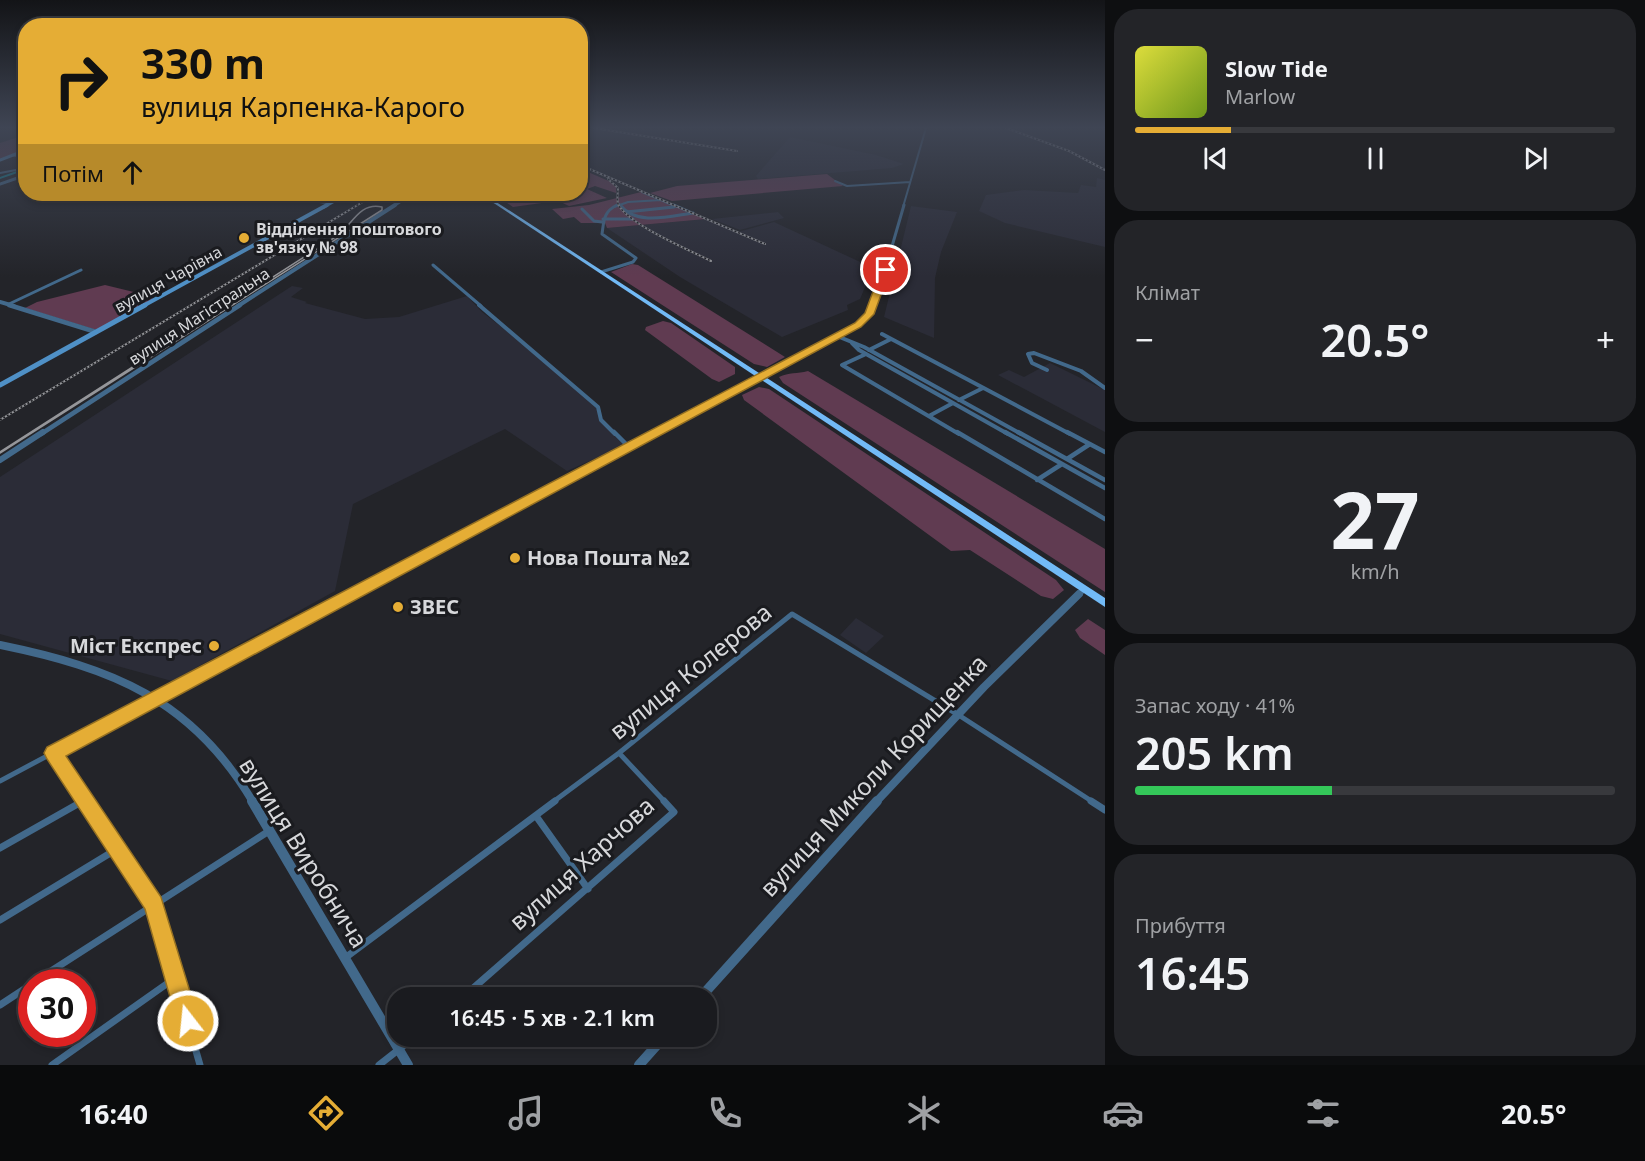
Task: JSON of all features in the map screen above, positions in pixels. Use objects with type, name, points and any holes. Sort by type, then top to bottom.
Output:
[{"type":"highway","points":[[496,202],[1105,603]]},
{"type":"main road","name":"вулиця Чарівна","points":[[0,385],[334,201]]},
{"type":"street","points":[[0,184],[18,178]]},
{"type":"street","points":[[0,781],[858,325],[869,314],[879,291],[911,178]]},
{"type":"street","points":[[836,181],[848,186],[910,182]]},
{"type":"street","points":[[619,204],[623,210],[636,218],[693,213],[642,192]]},
{"type":"street","points":[[601,272],[633,262],[636,258],[603,236],[603,221],[609,209],[619,204],[661,200]]},
{"type":"street","points":[[316,201],[330,203]]},
{"type":"street","name":"вулиця Магістральна","points":[[0,460],[401,201]]},
{"type":"street","points":[[489,201],[496,202]]},
{"type":"street","points":[[626,212],[678,207]]},
{"type":"street","points":[[582,209],[594,221],[633,219]]},
{"type":"street","points":[[433,265],[598,407],[601,420],[629,447]]},
{"type":"street","points":[[9,304],[81,270]]},
{"type":"street","points":[[0,302],[96,332]]},
{"type":"street","points":[[882,334],[1105,452]]},
{"type":"street","points":[[837,336],[1105,488]]},
{"type":"street","points":[[891,339],[842,365],[1105,519]]},
{"type":"street","points":[[867,352],[1105,480]]},
{"type":"street","points":[[1047,370],[1032,363],[1028,354],[1034,352],[1080,370],[1105,388]]},
{"type":"street","points":[[959,400],[983,388]]},
{"type":"street","points":[[929,416],[953,403]]},
{"type":"street","points":[[1067,459],[1090,444]]},
{"type":"street","points":[[1037,480],[1062,464]]},
{"type":"street","name":"вулиця Миколи Корищенка","points":[[710,987],[957,714],[1032,637],[1084,589]]},
{"type":"street","name":"вулиця Колерова","points":[[345,958],[619,753],[792,614],[957,714],[1105,810]]},
{"type":"street","name":"вулиця Виробнича","points":[[0,645],[105,671],[155,699],[186,721],[207,741],[241,782],[408,1065]]},
{"type":"street","points":[[53,753],[154,904],[200,1065]]},
{"type":"street","name":"вулиця Харчова","points":[[475,987],[674,812],[619,753]]},
{"type":"street","points":[[0,848],[86,800]]},
{"type":"street","points":[[536,816],[588,889]]},
{"type":"street","points":[[54,969],[270,831]]},
{"type":"street","points":[[0,920],[117,849]]},
{"type":"street","points":[[52,1065],[175,978]]},
{"type":"street","points":[[0,1005],[18,993]]},
{"type":"street","points":[[379,1065],[404,1047]]},
{"type":"street","points":[[639,1065],[655,1047]]},
{"type":"shaded area","points":[[588,178],[601,178],[611,182],[616,186],[616,193],[595,186],[588,189]]},
{"type":"shaded area","points":[[781,178],[832,178],[843,186],[672,201],[650,193],[677,186]]},
{"type":"shaded area","points":[[1097,178],[1105,180],[1105,247],[1005,223],[979,211],[986,195],[1024,190],[1078,193],[1081,185],[1096,187]]},
{"type":"shaded area","points":[[588,189],[607,198],[569,206],[559,201],[588,201]]},
{"type":"shaded area","points":[[641,192],[706,219],[607,228],[605,223],[581,223],[574,217],[563,219],[552,209],[589,205]]},
{"type":"shaded area","points":[[504,201],[556,201],[513,207]]},
{"type":"shaded area","points":[[911,206],[957,212],[941,252],[935,278],[934,338],[884,317]]},
{"type":"shaded area","points":[[778,212],[784,218],[740,230],[712,219]]},
{"type":"shaded area","points":[[706,219],[738,232],[774,222],[871,267],[864,269],[871,273],[860,299],[847,305],[848,310],[782,337],[680,277],[607,228]]},
{"type":"shaded area","points":[[632,264],[638,265],[785,357],[767,367],[754,364],[611,272]]},
{"type":"shaded area","points":[[105,285],[146,295],[153,299],[99,329],[25,308],[37,302]]},
{"type":"shaded area","points":[[292,286],[303,288],[291,297],[365,319],[399,317],[467,296],[482,312],[546,361],[596,404],[599,415],[628,444],[567,471],[505,429],[353,504],[335,591],[172,681],[0,634],[0,477]]},
{"type":"shaded area","points":[[663,321],[671,323],[735,367],[735,374],[719,382],[712,379],[645,330],[646,327]]},
{"type":"shaded area","points":[[1050,363],[1105,390],[1105,432],[998,375],[1009,370],[1024,377]]},
{"type":"shaded area","points":[[808,371],[1105,549],[1105,592],[783,383],[779,377]]},
{"type":"shaded area","points":[[759,387],[769,389],[1056,580],[1064,590],[1053,599],[1041,596],[970,550],[951,551],[744,400],[742,395]]},
{"type":"shaded area","points":[[856,618],[884,636],[866,653],[840,635]]},
{"type":"shaded area","points":[[1088,619],[1105,630],[1105,655],[1080,638],[1075,630]]},
{"type":"tram line","points":[[0,452],[340,234],[363,210],[368,207],[382,207],[382,210],[0,453]]},
{"type":"railway","points":[[610,178],[765,244]]},
{"type":"railway","points":[[608,179],[618,188],[618,204],[626,214],[662,237],[711,261]]},
{"type":"railway","points":[[0,420],[364,201]]},
{"type":"place","name":"Відділення поштового зв'язку № 98","points":[[244,238]]},
{"type":"place","name":"Нова Пошта №2","points":[[515,558]]},
{"type":"place","name":"ЗВЕС","points":[[398,607]]},
{"type":"place","name":"Мiст Експрес","points":[[214,646]]},
{"type":"route","points":[[188,1021],[154,904],[53,753],[858,325],[869,314],[886,270]]}]
